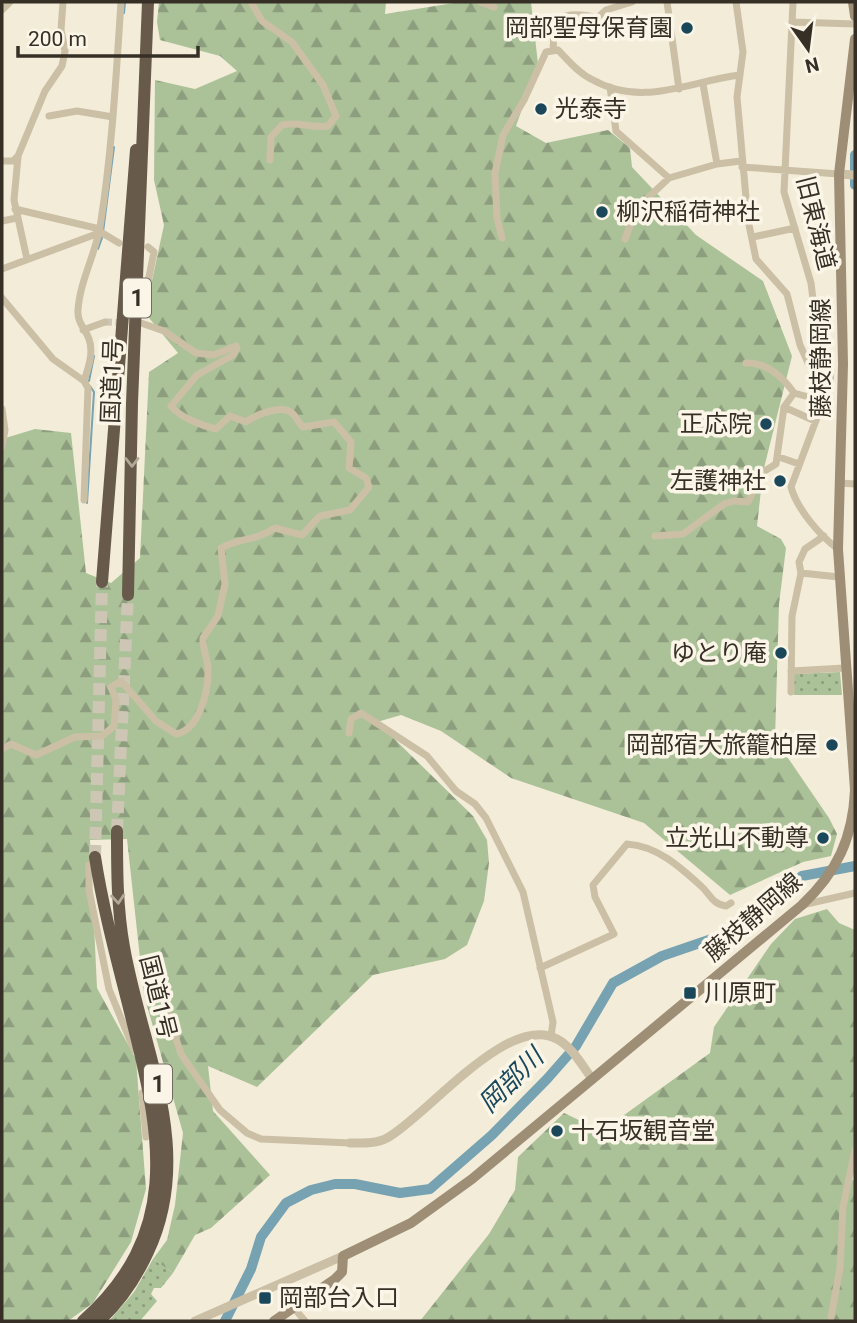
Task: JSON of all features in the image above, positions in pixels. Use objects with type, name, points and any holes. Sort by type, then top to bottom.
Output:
[{"type":"highway","name":"国道1号","points":[[102,582],[134,184],[140,2]]},
{"type":"highway","name":"国道1号","points":[[128,594],[132,403],[148,2]]},
{"type":"highway","name":"国道1号","points":[[99,1321],[119,1300],[143,1262],[156,1235],[168,1180],[165,1116],[132,985],[120,921],[117,831]]},
{"type":"highway","name":"国道1号","points":[[83,1321],[107,1298],[131,1262],[149,1219],[158,1163],[153,1103],[92,861]]},
{"type":"main road","points":[[853,2],[855,16]]},
{"type":"main road","name":"藤枝静岡線","points":[[343,1256],[411,1223],[442,1202],[802,905],[827,878],[839,860],[851,830],[855,790],[852,697],[845,668],[838,549],[847,175],[855,38]]},
{"type":"main road","points":[[274,1321],[342,1272],[343,1256]]},
{"type":"street","points":[[2,10],[10,2]]},
{"type":"street","points":[[27,259],[15,209],[18,156],[45,91],[62,66],[65,51],[61,30],[63,2]]},
{"type":"street","points":[[84,381],[89,366],[90,344],[78,310],[99,231],[113,117],[121,2]]},
{"type":"street","points":[[251,2],[262,20],[292,42],[323,85],[336,116],[328,126],[320,128],[302,123],[282,125],[271,137],[270,160]]},
{"type":"street","points":[[480,2],[494,8]]},
{"type":"street","points":[[553,49],[553,33],[559,17],[582,14],[597,18],[606,10],[632,2]]},
{"type":"street","points":[[667,2],[679,89]]},
{"type":"street","points":[[736,2],[743,52],[739,75],[741,164],[756,259],[787,294],[800,345],[809,365],[821,364],[831,370]]},
{"type":"street","name":"旧東海道","points":[[793,2],[784,192],[811,283],[821,364]]},
{"type":"street","points":[[792,22],[855,24]]},
{"type":"street","points":[[553,49],[558,50],[590,79],[610,88],[652,94],[739,75]]},
{"type":"street","points":[[502,238],[496,218],[495,173],[503,135],[524,100],[542,57],[553,49]]},
{"type":"street","points":[[703,84],[717,164]]},
{"type":"street","points":[[610,88],[616,131],[669,178]]},
{"type":"street","points":[[49,116],[77,111],[113,117]]},
{"type":"street","points":[[2,161],[13,161],[18,156]]},
{"type":"street","points":[[625,239],[637,208],[669,178],[717,164],[847,175]]},
{"type":"street","points":[[15,209],[99,231],[119,243]]},
{"type":"street","points":[[2,221],[17,218]]},
{"type":"street","points":[[752,237],[795,228]]},
{"type":"street","points":[[2,268],[99,231]]},
{"type":"street","points":[[148,247],[154,252],[148,282]]},
{"type":"street","points":[[2,298],[53,359],[84,381],[90,397],[84,500]]},
{"type":"street","points":[[83,330],[105,322]]},
{"type":"street","points":[[2,750],[11,744],[36,755],[75,737],[102,736],[116,722],[116,700],[111,687],[117,682],[127,685],[156,721],[176,734],[186,731],[200,712],[208,676],[203,638],[218,616],[225,584],[219,553],[221,548],[241,539],[258,538],[275,528],[302,535],[320,516],[350,510],[369,487],[366,478],[349,468],[351,442],[334,422],[303,426],[290,411],[283,410],[253,416],[246,422],[230,416],[216,429],[199,424],[175,411],[171,406],[197,375],[233,355],[237,348],[236,346],[214,355],[196,353],[164,331],[141,323]]},
{"type":"street","points":[[746,363],[758,362],[785,380],[794,393],[823,401]]},
{"type":"street","points":[[838,549],[824,536],[794,496],[792,482],[823,401],[831,370],[843,364]]},
{"type":"street","points":[[655,537],[683,534],[724,504],[734,500],[748,502],[763,472],[776,464],[779,457],[778,438],[784,407],[794,393]]},
{"type":"street","points":[[784,407],[815,421]]},
{"type":"street","points":[[2,409],[5,430],[2,447]]},
{"type":"street","points":[[779,457],[799,464]]},
{"type":"street","points":[[840,483],[855,484]]},
{"type":"street","points":[[791,692],[793,616],[801,573],[799,562],[802,553],[824,536]]},
{"type":"street","points":[[801,573],[839,577]]},
{"type":"street","points":[[791,671],[845,668]]},
{"type":"street","points":[[349,733],[351,719],[361,713],[427,756],[456,791],[475,804],[523,892],[553,1022],[551,1036]]},
{"type":"street","points":[[540,968],[614,934],[595,897],[593,885],[626,845],[656,850],[704,888],[713,902],[726,906],[731,903]]},
{"type":"street","points":[[92,861],[89,890],[113,988],[133,1049],[144,1104],[146,1137]]},
{"type":"street","points":[[802,905],[855,893]]},
{"type":"street","points":[[145,979],[158,983],[172,1018],[181,1054],[220,1110],[247,1133],[261,1139],[350,1143],[374,1142],[388,1138],[444,1089],[512,1041],[526,1035],[551,1036],[566,1045],[592,1079]]},
{"type":"street","points":[[831,1317],[840,1268],[843,1207],[855,1150]]},
{"type":"street","points":[[195,1321],[343,1256]]},
{"type":"street","points":[[294,1308],[305,1321]]},
{"type":"green space","points":[[159,2],[386,2],[385,14],[454,3],[531,2],[538,64],[516,126],[546,143],[608,130],[630,148],[632,167],[696,235],[763,281],[792,356],[763,472],[757,526],[781,539],[786,548],[779,604],[775,739],[837,834],[831,856],[803,862],[730,895],[644,823],[511,778],[441,731],[401,715],[377,722],[473,816],[487,840],[489,863],[484,901],[467,945],[445,959],[373,975],[257,1087],[208,1066],[213,1111],[270,1175],[211,1228],[195,1235],[173,1273],[153,1259],[167,1240],[175,1205],[183,1133],[144,995],[127,839],[90,840],[97,988],[136,1059],[146,1189],[131,1242],[93,1303],[68,1321],[2,1321],[2,439],[35,429],[71,433],[86,573],[111,583],[140,558],[149,372],[178,353],[145,313],[164,225],[154,180],[155,80],[195,89],[237,71],[220,56],[160,40],[157,22]]},
{"type":"green space","points":[[840,672],[842,695],[794,695],[793,674]]},
{"type":"green space","points":[[827,909],[839,923],[855,930],[855,1159],[850,1179],[855,1181],[855,1321],[420,1321],[489,1234],[515,1190],[518,1157],[564,1113],[602,1131],[710,1053],[714,1027],[771,944],[795,919]]},
{"type":"green space","points":[[153,1259],[173,1273],[161,1288],[154,1288],[151,1294],[157,1301],[140,1321],[109,1321],[134,1292]]},
{"type":"waterway","points":[[124,13],[125,2]]},
{"type":"waterway","points":[[103,232],[114,147]]},
{"type":"waterway","name":"岡部川","points":[[855,155],[855,185]]},
{"type":"waterway","points":[[98,249],[102,238]]},
{"type":"waterway","points":[[89,381],[94,356]]},
{"type":"waterway","points":[[87,503],[94,392],[90,386]]},
{"type":"waterway","name":"岡部川","points":[[225,1321],[251,1269],[261,1237],[286,1203],[311,1190],[335,1184],[355,1184],[400,1193],[430,1189],[492,1135],[547,1079],[576,1046],[613,983],[662,956],[729,933],[802,876],[855,866]]},
{"type":"tunnel","points":[[105,322],[126,323]]},
{"type":"tunnel","points":[[95,857],[102,582]]},
{"type":"tunnel","points":[[117,831],[128,595]]},
{"type":"place","name":"岡部聖母保育園","points":[[687,28]]},
{"type":"place","name":"光泰寺","points":[[541,109]]},
{"type":"place","name":"柳沢稲荷神社","points":[[602,212]]},
{"type":"place","name":"正応院","points":[[766,424]]},
{"type":"place","name":"左護神社","points":[[780,481]]},
{"type":"place","name":"ゆとり庵","points":[[781,653]]},
{"type":"place","name":"岡部宿大旅籠柏屋","points":[[832,745]]},
{"type":"place","name":"立光山不動尊","points":[[823,838]]},
{"type":"place","name":"川原町","points":[[690,993]]},
{"type":"place","name":"十石坂観音堂","points":[[557,1131]]},
{"type":"place","name":"岡部台入口","points":[[265,1298]]}]
